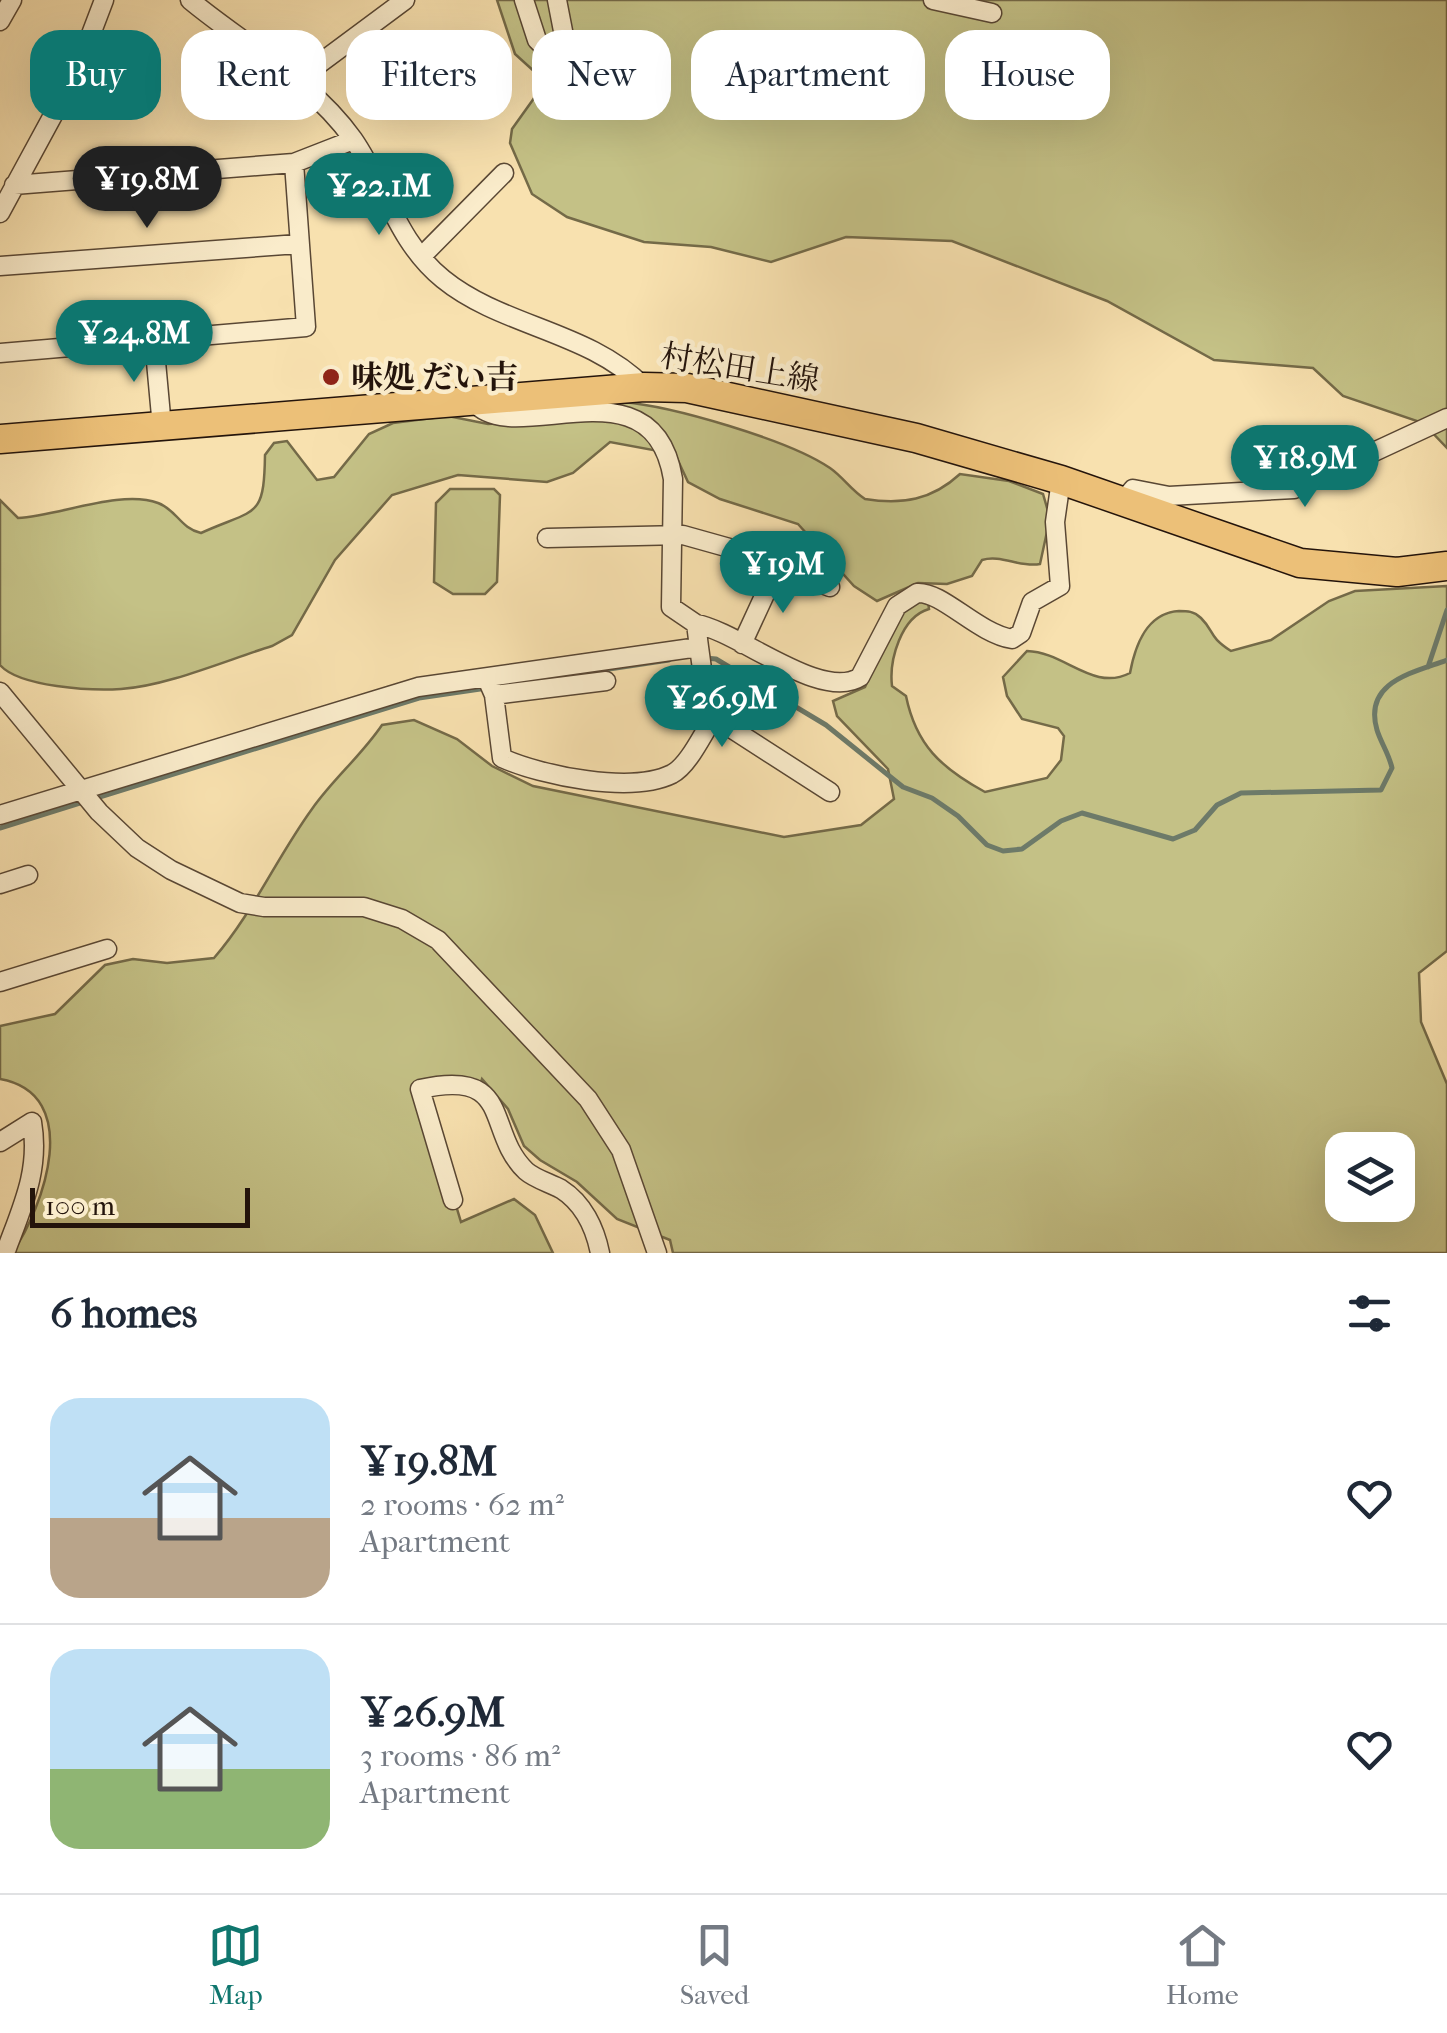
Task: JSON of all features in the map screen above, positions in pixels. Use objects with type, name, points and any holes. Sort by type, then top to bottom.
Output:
[{"type":"main road","name":"村松田上線","points":[[0,439],[644,386],[687,388],[916,438],[1061,480],[1300,564],[1396,572],[1447,566]]},
{"type":"street","points":[[0,22],[12,0]]},
{"type":"street","points":[[0,213],[77,70],[104,0]]},
{"type":"street","points":[[190,0],[229,30]]},
{"type":"street","points":[[326,59],[405,0]]},
{"type":"street","points":[[524,0],[544,47],[558,46],[564,36],[557,0]]},
{"type":"street","points":[[933,0],[992,12]]},
{"type":"street","points":[[326,112],[354,140],[409,244],[444,281],[620,363],[644,386]]},
{"type":"street","points":[[14,185],[294,163],[354,140]]},
{"type":"street","points":[[0,353],[306,327],[294,163]]},
{"type":"street","points":[[421,257],[504,172]]},
{"type":"street","points":[[0,266],[298,244]]},
{"type":"street","points":[[154,340],[162,426]]},
{"type":"street","points":[[474,402],[482,412],[500,417],[594,410],[625,417],[653,433],[670,458],[671,607],[696,624],[713,627],[801,672],[850,684],[860,677],[897,606],[906,598],[928,592],[979,628],[1012,639],[1021,633],[1032,602],[1060,586],[1056,522],[1061,480]]},
{"type":"street","points":[[1122,502],[1134,489],[1170,496],[1294,489],[1447,418]]},
{"type":"street","points":[[548,538],[672,534],[734,548],[830,586]]},
{"type":"street","points":[[742,644],[778,566]]},
{"type":"street","points":[[696,624],[702,668],[694,704],[830,792]]},
{"type":"street","points":[[491,687],[699,647]]},
{"type":"street","points":[[0,815],[418,687],[606,681]]},
{"type":"street","points":[[491,687],[502,758],[538,774],[642,783],[669,776],[680,768],[714,717]]},
{"type":"street","points":[[0,692],[98,812],[137,848],[207,890],[240,903],[264,907],[364,906],[402,918],[438,940],[588,1099],[621,1150],[657,1253]]},
{"type":"street","points":[[0,884],[28,876]]},
{"type":"street","points":[[0,982],[107,950]]},
{"type":"street","points":[[453,1200],[420,1090],[449,1083],[478,1090],[499,1113],[510,1148],[528,1172],[563,1190],[584,1210],[600,1253]]},
{"type":"street","points":[[0,1142],[32,1122],[37,1151],[32,1179],[6,1248],[0,1252]]},
{"type":"shaded area","points":[[497,0],[1447,0],[1447,448],[1423,423],[1343,396],[1313,368],[1214,360],[1107,301],[952,241],[846,237],[771,262],[711,247],[644,242],[567,217],[532,194],[510,143],[512,129],[532,101],[532,120],[671,120],[671,30],[532,30],[532,69],[515,54],[512,30],[507,30]]},
{"type":"shaded area","points":[[622,402],[699,417],[787,446],[830,468],[865,499],[916,498],[939,490],[960,474],[1009,481],[1043,494],[1050,518],[1040,564],[982,560],[972,576],[947,584],[918,583],[877,601],[854,586],[798,524],[720,499],[688,482],[675,454],[610,442],[573,473],[547,482],[458,475],[392,495],[335,560],[292,635],[272,646],[177,678],[121,689],[39,683],[0,665],[0,500],[18,518],[108,501],[143,500],[164,506],[201,533],[245,514],[259,502],[265,455],[274,443],[287,441],[317,480],[334,477],[369,434],[393,423],[448,416],[488,424],[577,419]]},
{"type":"shaded area","points":[[450,489],[494,489],[500,495],[497,582],[485,594],[453,594],[434,582],[436,503]]},
{"type":"shaded area","points":[[1447,586],[1447,951],[1419,973],[1421,1022],[1447,1084],[1447,1253],[673,1253],[670,1240],[617,1219],[577,1182],[524,1146],[508,1109],[482,1079],[478,1091],[421,1089],[461,1222],[514,1199],[535,1215],[553,1253],[12,1253],[44,1182],[50,1154],[49,1129],[42,1106],[26,1089],[0,1079],[0,1026],[55,1014],[105,965],[133,959],[167,963],[214,958],[312,809],[382,725],[414,720],[457,739],[492,766],[533,786],[784,837],[861,825],[894,799],[888,769],[837,716],[833,701],[865,687],[900,609],[911,601],[928,601],[929,609],[904,630],[893,664],[892,686],[906,696],[916,728],[933,753],[985,792],[1047,778],[1061,760],[1064,736],[1058,728],[1022,719],[1007,696],[1003,677],[1027,651],[1041,653],[1091,675],[1117,678],[1130,673],[1135,652],[1150,624],[1168,613],[1196,614],[1231,651],[1271,640],[1329,601],[1355,591]]},
{"type":"waterway","points":[[1428,667],[1447,610]]},
{"type":"waterway","points":[[705,658],[716,659],[826,725],[903,787],[932,798],[958,816],[987,845],[1003,851],[1022,849],[1061,821],[1082,813],[1173,839],[1195,830],[1217,805],[1241,793],[1381,790],[1392,768],[1377,730],[1377,701],[1394,682],[1447,660]]},
{"type":"waterway","points":[[502,685],[669,660]]},
{"type":"waterway","points":[[93,799],[419,698],[487,688]]},
{"type":"waterway","points":[[0,828],[83,802]]},
{"type":"place","name":"味処 だい吉","points":[[331,377]]}]
